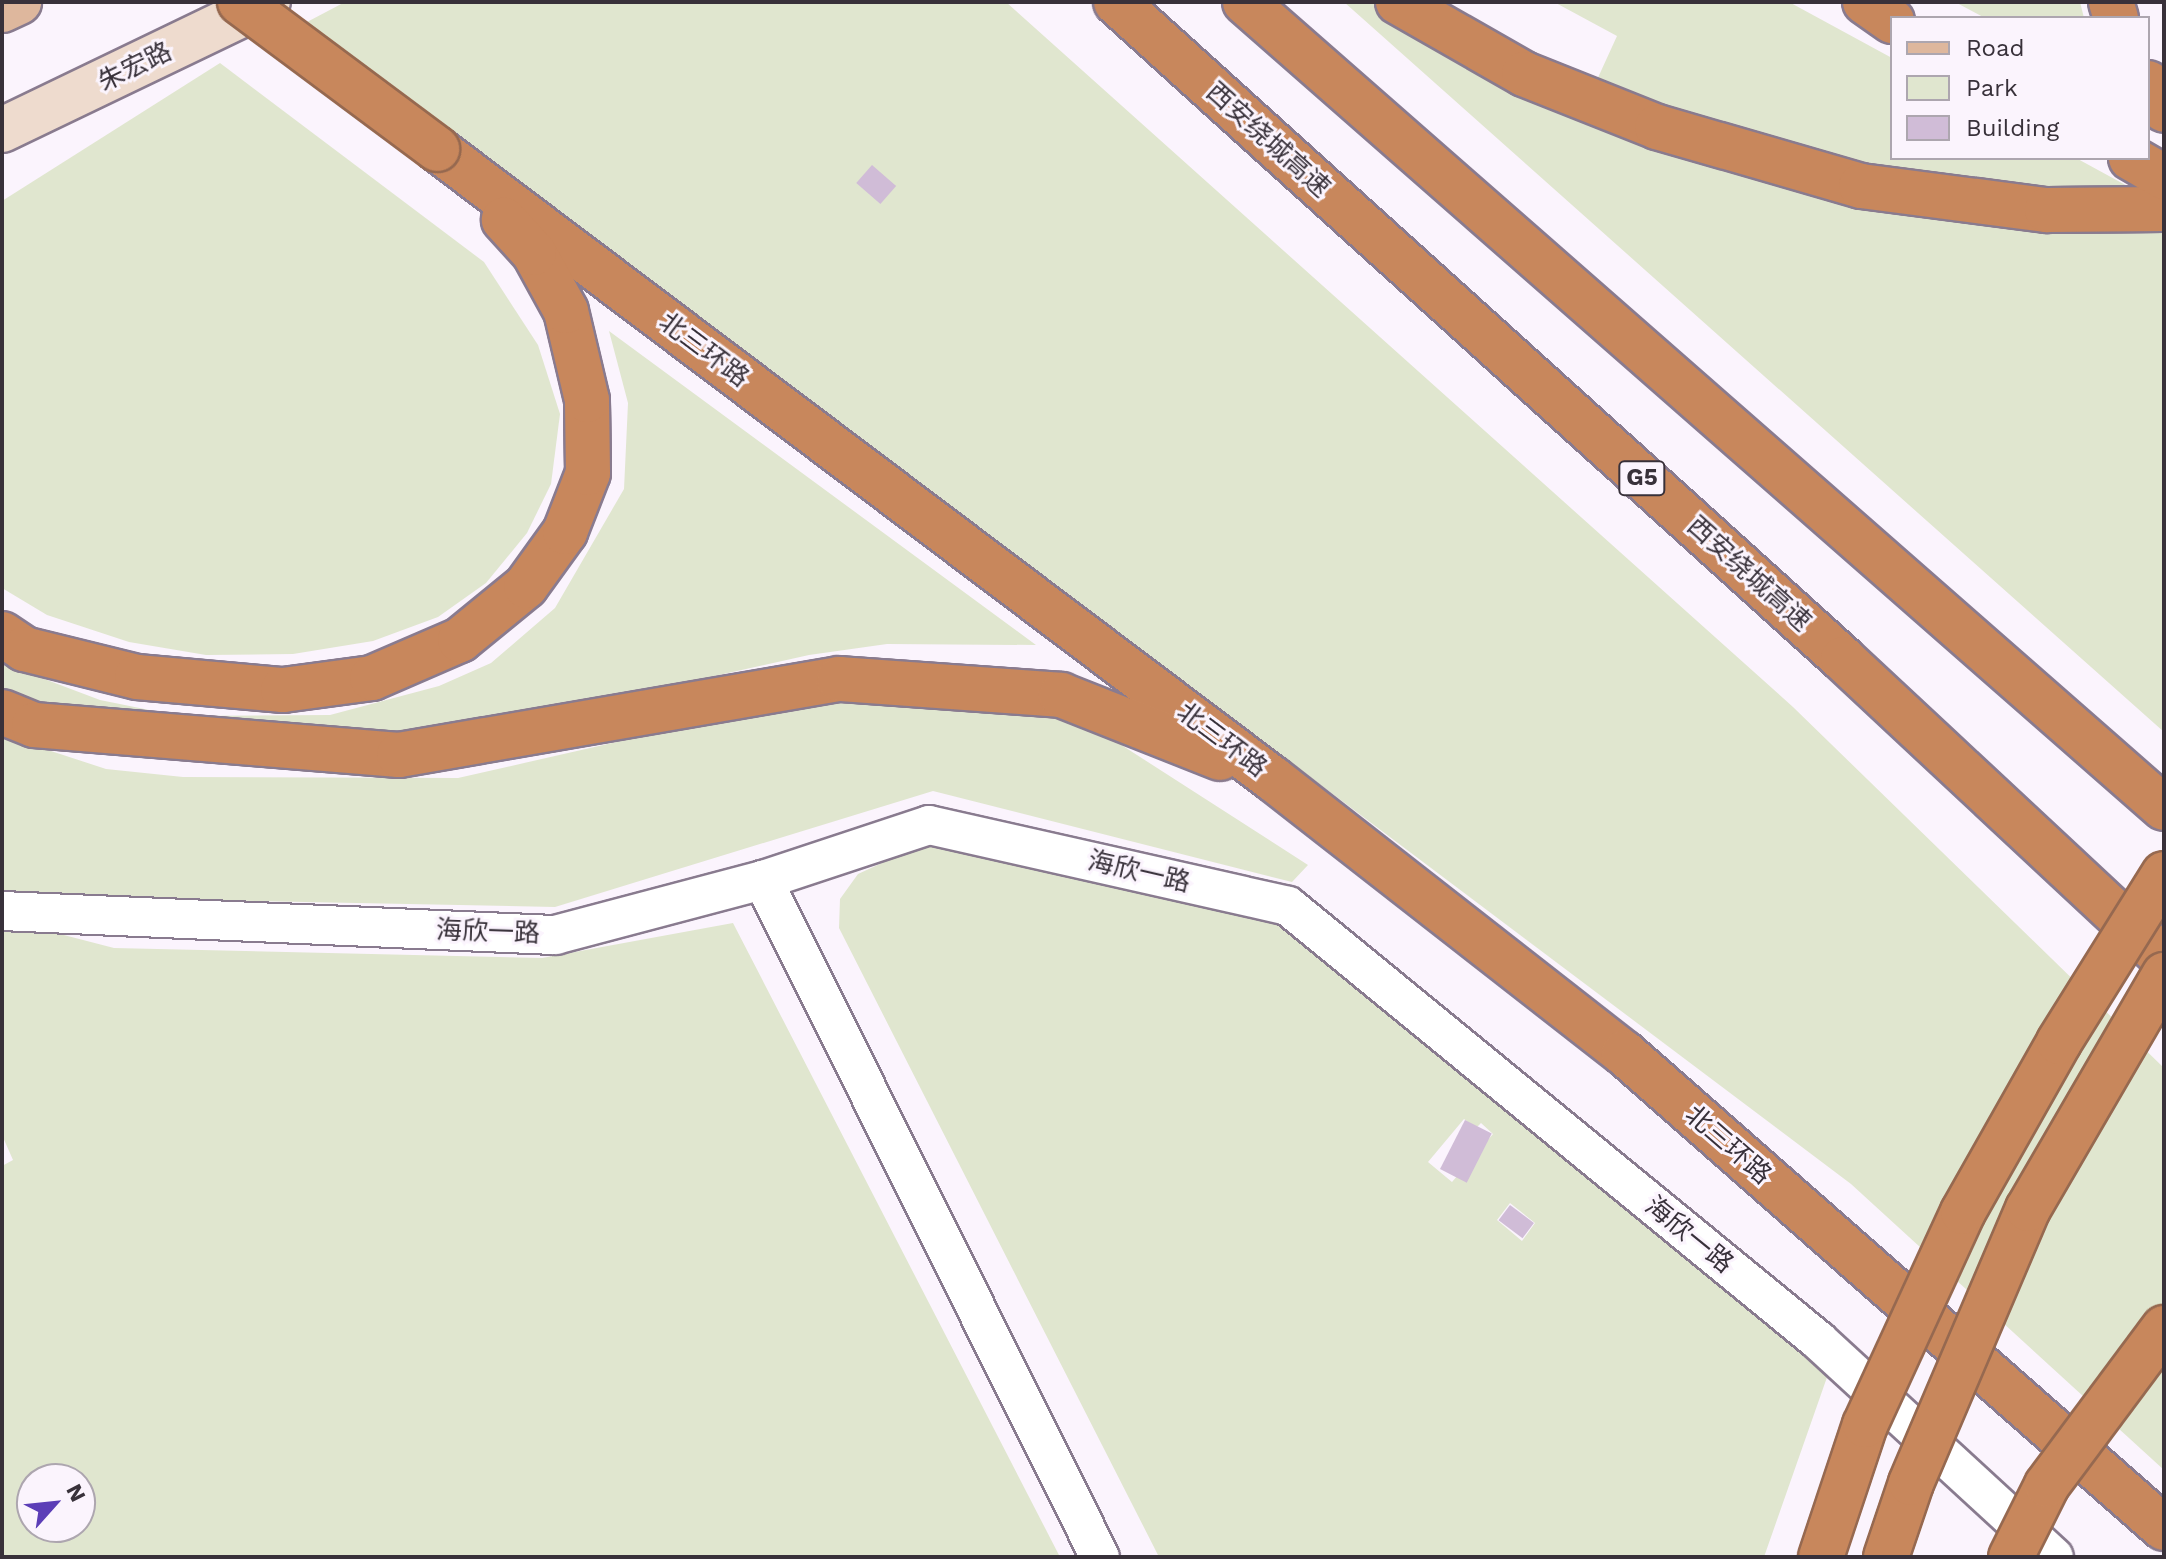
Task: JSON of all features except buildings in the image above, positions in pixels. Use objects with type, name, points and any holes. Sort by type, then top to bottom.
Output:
[{"type":"highway","name":"北三环路","points":[[240,2],[1273,779],[1624,1053],[2164,1528]]},
{"type":"highway","name":"西安绕城高速","points":[[1116,2],[1831,649],[2164,958]]},
{"type":"highway","points":[[1245,2],[2164,808]]},
{"type":"highway","points":[[1398,2],[1524,74],[1657,127],[1861,186],[2047,210],[2164,209]]},
{"type":"highway","points":[[1865,2],[1890,20]]},
{"type":"highway","points":[[2150,86],[2164,110]]},
{"type":"highway","points":[[2,634],[24,649],[137,677],[283,690],[387,671],[460,640],[526,586],[565,532],[588,473],[587,400],[566,311],[534,253],[437,149]]},
{"type":"highway","points":[[2134,160],[2164,177]]},
{"type":"highway","points":[[2,712],[34,725],[399,755],[839,679],[1061,695],[1273,779]]},
{"type":"highway","points":[[1821,1557],[1865,1425],[1963,1212],[2059,1042],[2164,874]]},
{"type":"highway","points":[[1886,1557],[1911,1483],[2028,1209],[2164,975]]},
{"type":"highway","points":[[2011,1557],[2047,1485],[2164,1328]]},
{"type":"main road","points":[[2,10],[19,2]]},
{"type":"main road","name":"朱宏路","points":[[2,130],[268,2]]},
{"type":"street","name":"海欣一路","points":[[2,911],[555,935],[763,880],[929,825],[1288,906],[1819,1341],[2054,1557]]},
{"type":"street","points":[[763,880],[1100,1557]]},
{"type":"green space","points":[[345,2],[1006,2],[1793,707],[2164,1068],[2164,1470],[1851,1184],[307,22]]},
{"type":"green space","points":[[1344,2],[1373,2],[1457,55],[1580,117],[1617,36],[1554,2],[1789,2],[1890,57],[1890,160],[2080,160],[2164,206],[2164,732]]},
{"type":"green space","points":[[1955,2],[2080,2],[2084,16],[1981,16]]},
{"type":"green space","points":[[220,63],[484,262],[538,345],[560,414],[551,484],[527,533],[486,583],[438,617],[373,641],[293,654],[206,655],[129,642],[47,615],[2,588],[2,201]]},
{"type":"green space","points":[[609,331],[1036,645],[887,644],[809,655],[513,721],[402,740],[101,720],[2,695],[2,663],[100,700],[179,716],[330,715],[439,686],[491,663],[555,608],[624,489],[628,403]]},
{"type":"green space","points":[[850,689],[1067,710],[1308,865],[1292,882],[933,791],[555,907],[2,896],[2,735],[106,769],[183,777],[458,778]]},
{"type":"green space","points":[[945,842],[1289,924],[1832,1363],[1764,1557],[1159,1557],[839,928],[840,899],[858,874],[908,851]],"holes":[[[1464,1119],[1476,1128],[1481,1123],[1493,1134],[1452,1182],[1428,1162]],[[1510,1203],[1535,1223],[1522,1241],[1497,1220]]]},
{"type":"green space","points":[[2,919],[114,948],[542,958],[733,923],[1060,1557],[2,1557],[2,1166],[13,1160],[2,1135]]}]
